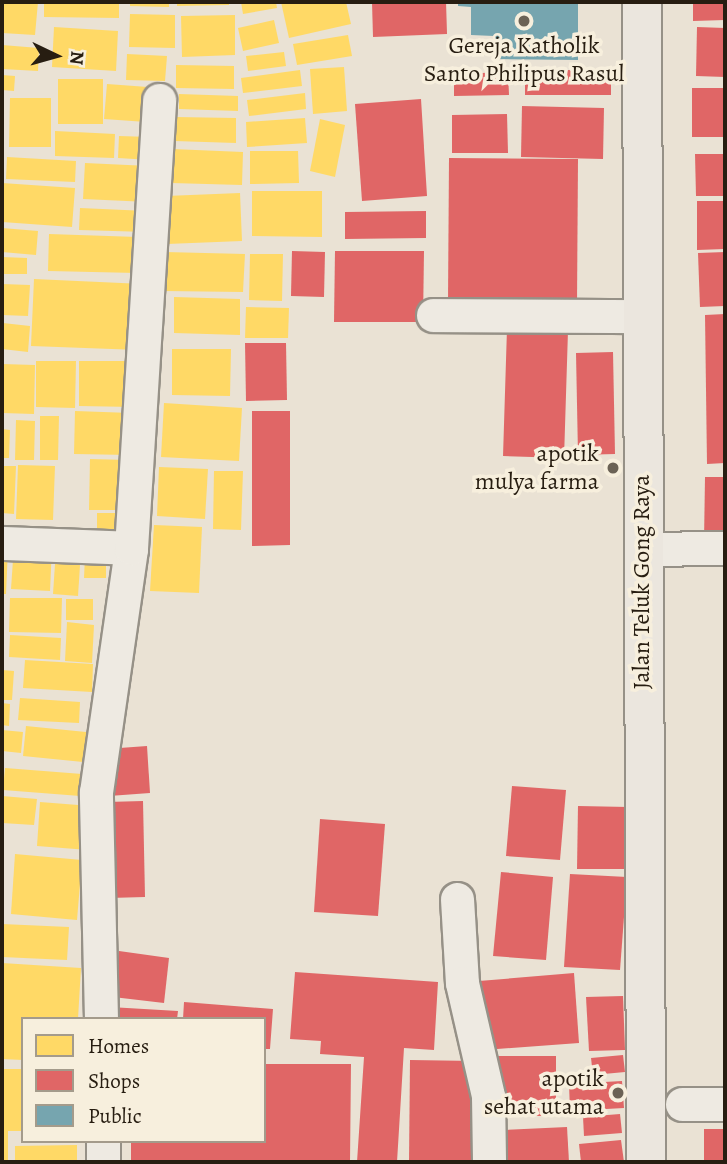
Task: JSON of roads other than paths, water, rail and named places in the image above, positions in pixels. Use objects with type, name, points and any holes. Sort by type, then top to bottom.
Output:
[{"type":"main road","name":"Jalan Teluk Gong Raya","points":[[642,2],[641,549],[646,1162]]},
{"type":"street","points":[[102,1017],[96,792],[131,548],[159,100]]},
{"type":"street","points":[[433,315],[641,316]]},
{"type":"street","points":[[2,542],[131,548]]},
{"type":"street","points":[[641,549],[725,548]]},
{"type":"street","points":[[457,899],[462,983],[488,1096],[489,1162]]},
{"type":"street","points":[[682,1104],[725,1104]]},
{"type":"street","points":[[103,1143],[103,1162]]},
{"type":"place","name":"Gereja Katholik Santo Philipus Rasul","points":[[524,21]]},
{"type":"place","name":"apotik mulya farma","points":[[613,468]]},
{"type":"place","name":"apotik sehat utama","points":[[618,1093]]}]
